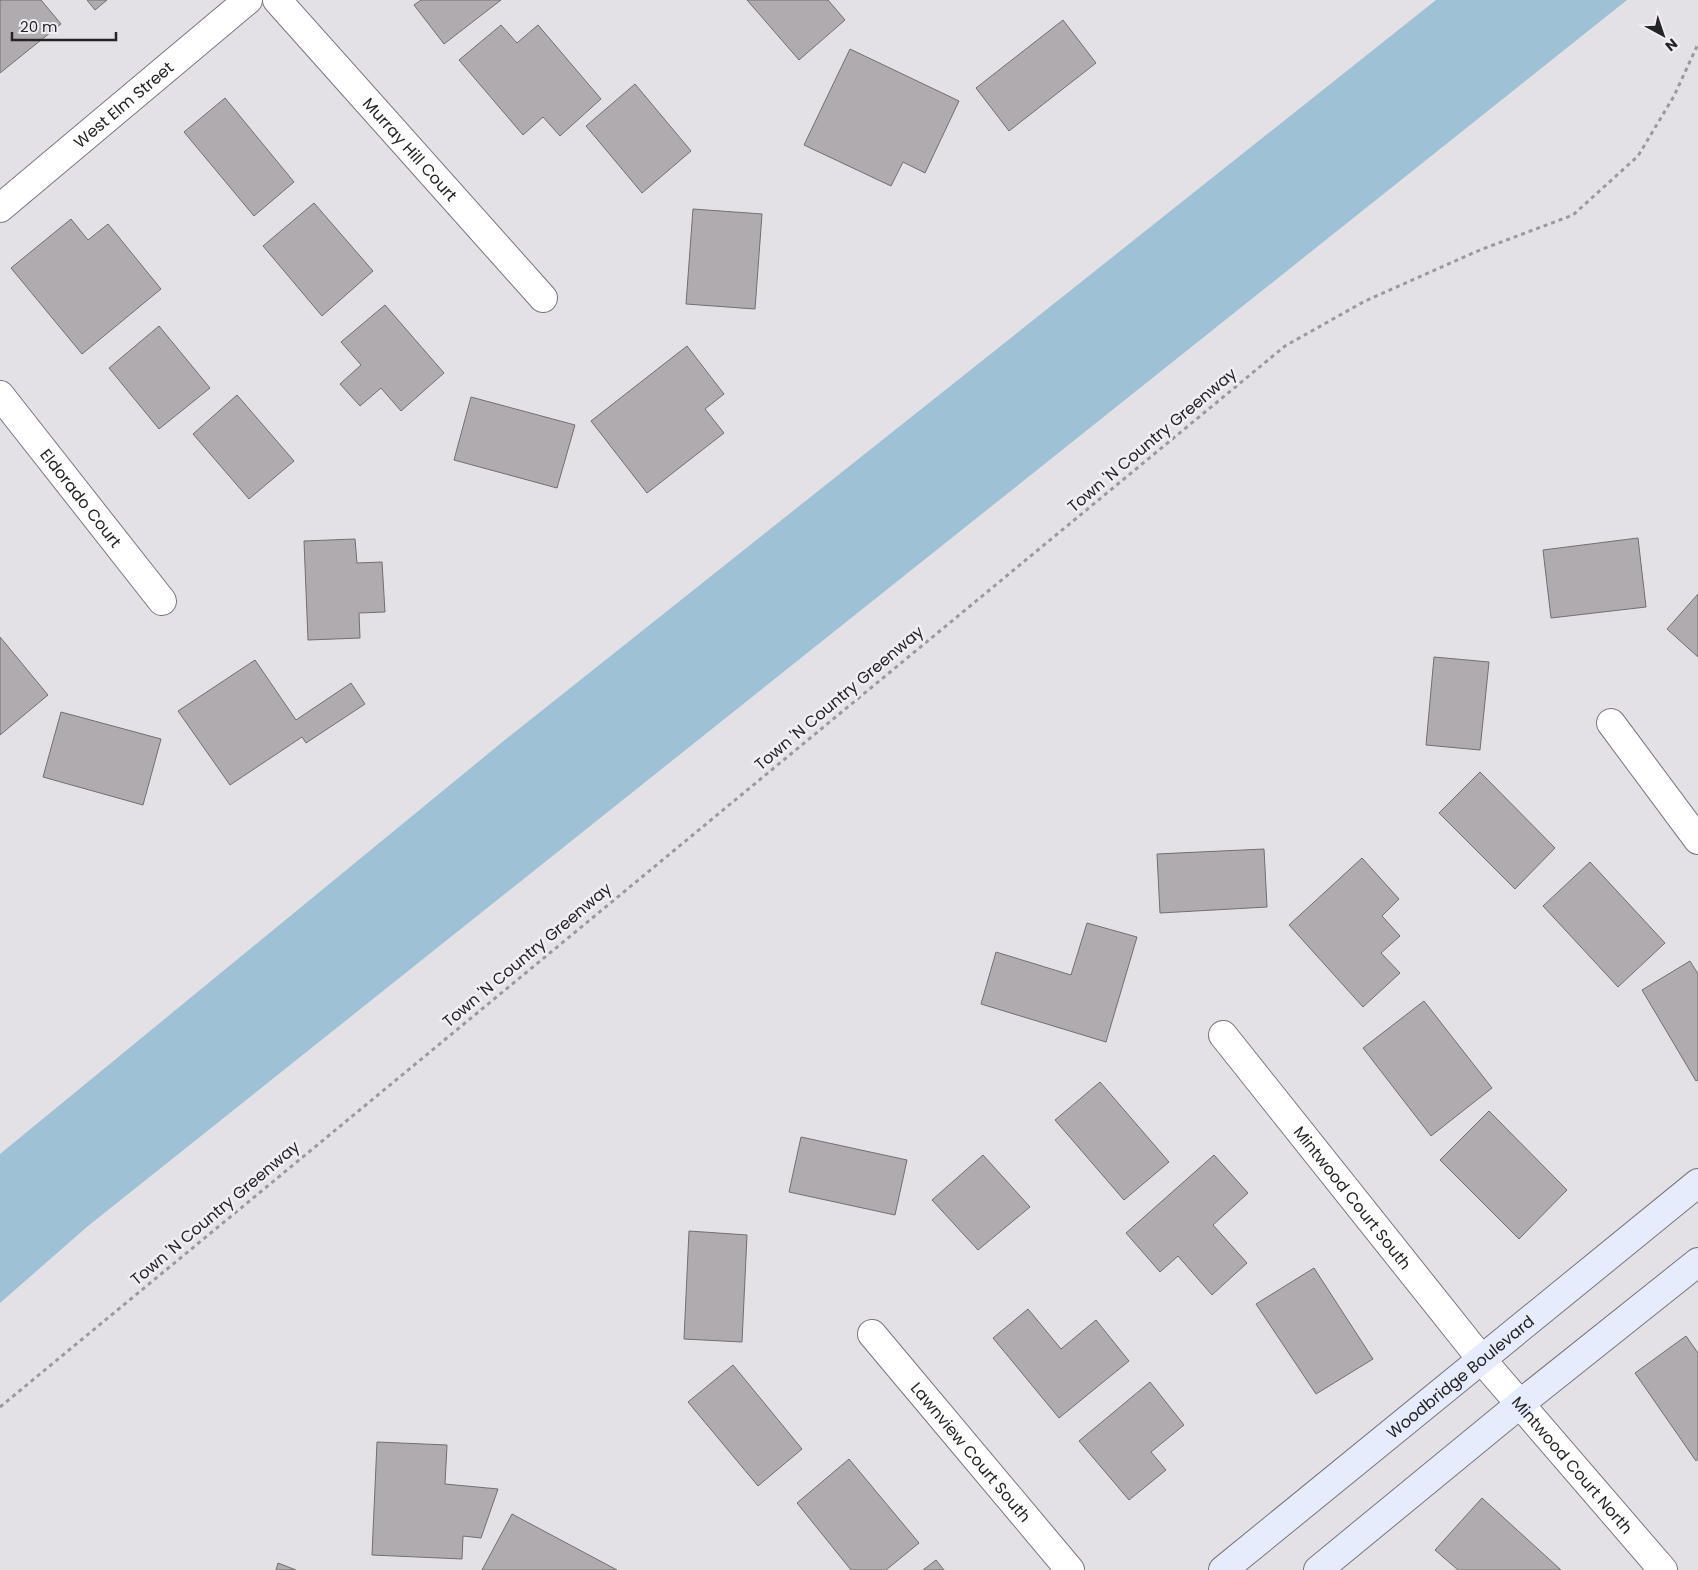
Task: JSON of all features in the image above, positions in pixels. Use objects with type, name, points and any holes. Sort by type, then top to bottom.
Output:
[{"type":"street","name":"West Elm Street","points":[[0,208],[248,0]]},
{"type":"street","name":"Murray Hill Court","points":[[277,0],[543,298]]},
{"type":"street","name":"Eldorado Court","points":[[0,395],[162,601]]},
{"type":"street","points":[[1611,723],[1698,840]]},
{"type":"street","name":"Mintwood Court South","points":[[1222,1035],[1482,1360]]},
{"type":"street","name":"Woodbridge Boulevard","points":[[1223,1570],[1698,1183]]},
{"type":"street","points":[[1318,1570],[1520,1404],[1698,1262]]},
{"type":"street","name":"Lawnview Court South","points":[[872,1334],[1070,1570]]},
{"type":"street","name":"Mintwood Court North","points":[[1482,1360],[1663,1570]]},
{"type":"path","name":"Town 'N Country Greenway","points":[[0,1407],[1285,346],[1365,301],[1480,250],[1573,215],[1638,156],[1674,96],[1698,44]]},
{"type":"water","points":[[1436,0],[1627,0],[88,1226],[0,1303],[0,1154],[506,739]]},
{"type":"building","points":[[0,0],[41,0],[61,24],[0,73]]},
{"type":"building","points":[[87,0],[107,0],[95,10]]},
{"type":"building","points":[[421,0],[501,0],[444,44],[414,5]]},
{"type":"building","points":[[747,0],[828,0],[845,20],[799,60]]},
{"type":"building","points":[[1063,20],[1096,63],[1009,131],[976,88]]},
{"type":"building","points":[[501,25],[517,43],[538,25],[601,99],[560,136],[543,117],[523,135],[459,60]]},
{"type":"building","points":[[850,49],[959,101],[925,173],[903,162],[891,186],[804,145]]},
{"type":"building","points":[[635,84],[691,151],[642,193],[586,126]]},
{"type":"building","points":[[225,98],[294,182],[254,216],[184,132]]},
{"type":"building","points":[[314,203],[373,271],[322,316],[263,246]]},
{"type":"building","points":[[693,209],[762,214],[755,309],[686,304]]},
{"type":"building","points":[[71,219],[88,240],[108,224],[161,289],[82,354],[11,268]]},
{"type":"building","points":[[385,305],[444,373],[401,411],[381,388],[360,406],[340,384],[361,365],[341,342]]},
{"type":"building","points":[[159,326],[210,388],[159,429],[109,368]]},
{"type":"building","points":[[687,346],[724,394],[705,409],[724,433],[647,493],[591,421]]},
{"type":"building","points":[[237,395],[294,461],[249,499],[193,434]]},
{"type":"building","points":[[471,397],[575,425],[557,488],[454,460]]},
{"type":"building","points":[[1638,538],[1646,607],[1551,618],[1543,550]]},
{"type":"building","points":[[355,539],[357,563],[382,562],[385,612],[359,613],[360,638],[308,640],[304,541]]},
{"type":"building","points":[[1698,594],[1698,657],[1667,629]]},
{"type":"building","points":[[0,637],[48,695],[0,735]]},
{"type":"building","points":[[1434,657],[1489,662],[1480,750],[1426,745]]},
{"type":"building","points":[[255,660],[296,720],[351,683],[365,704],[306,743],[302,737],[230,785],[178,711]]},
{"type":"building","points":[[61,712],[161,739],[143,805],[43,777]]},
{"type":"building","points":[[1480,772],[1555,848],[1515,889],[1439,813]]},
{"type":"building","points":[[1264,849],[1267,907],[1160,913],[1157,854]]},
{"type":"building","points":[[1362,858],[1399,899],[1382,916],[1400,936],[1381,953],[1400,973],[1363,1007],[1289,925]]},
{"type":"building","points":[[1590,862],[1665,943],[1618,987],[1543,906]]},
{"type":"building","points":[[1087,923],[1137,937],[1106,1042],[981,1004],[996,952],[1071,975]]},
{"type":"building","points":[[1690,961],[1698,974],[1698,1080],[1696,1081],[1642,990]]},
{"type":"building","points":[[1424,1001],[1492,1088],[1431,1136],[1363,1048]]},
{"type":"building","points":[[1100,1082],[1169,1162],[1124,1200],[1055,1120]]},
{"type":"building","points":[[1489,1111],[1567,1190],[1519,1239],[1440,1160]]},
{"type":"building","points":[[801,1137],[907,1160],[895,1215],[789,1192]]},
{"type":"building","points":[[983,1155],[1030,1207],[978,1250],[932,1200]]},
{"type":"building","points":[[1214,1155],[1248,1193],[1213,1225],[1247,1263],[1212,1295],[1178,1256],[1160,1272],[1126,1233]]},
{"type":"building","points":[[689,1231],[747,1235],[742,1342],[684,1339]]},
{"type":"building","points":[[1314,1268],[1373,1359],[1316,1394],[1256,1304]]},
{"type":"building","points":[[1028,1309],[1061,1349],[1096,1320],[1129,1361],[1059,1418],[993,1338]]},
{"type":"building","points":[[1686,1336],[1698,1353],[1698,1459],[1696,1461],[1635,1373]]},
{"type":"building","points":[[733,1365],[802,1449],[758,1486],[688,1402]]},
{"type":"building","points":[[1150,1382],[1184,1425],[1151,1452],[1166,1470],[1129,1500],[1079,1441]]},
{"type":"building","points":[[377,1442],[447,1445],[445,1484],[498,1489],[481,1538],[463,1536],[462,1559],[372,1555]]},
{"type":"building","points":[[849,1459],[919,1543],[886,1570],[851,1570],[797,1503]]},
{"type":"building","points":[[1482,1498],[1561,1570],[1458,1570],[1435,1550]]},
{"type":"building","points":[[512,1514],[617,1570],[482,1570]]},
{"type":"building","points":[[936,1560],[944,1570],[923,1570]]},
{"type":"building","points":[[278,1563],[296,1570],[276,1570]]}]
